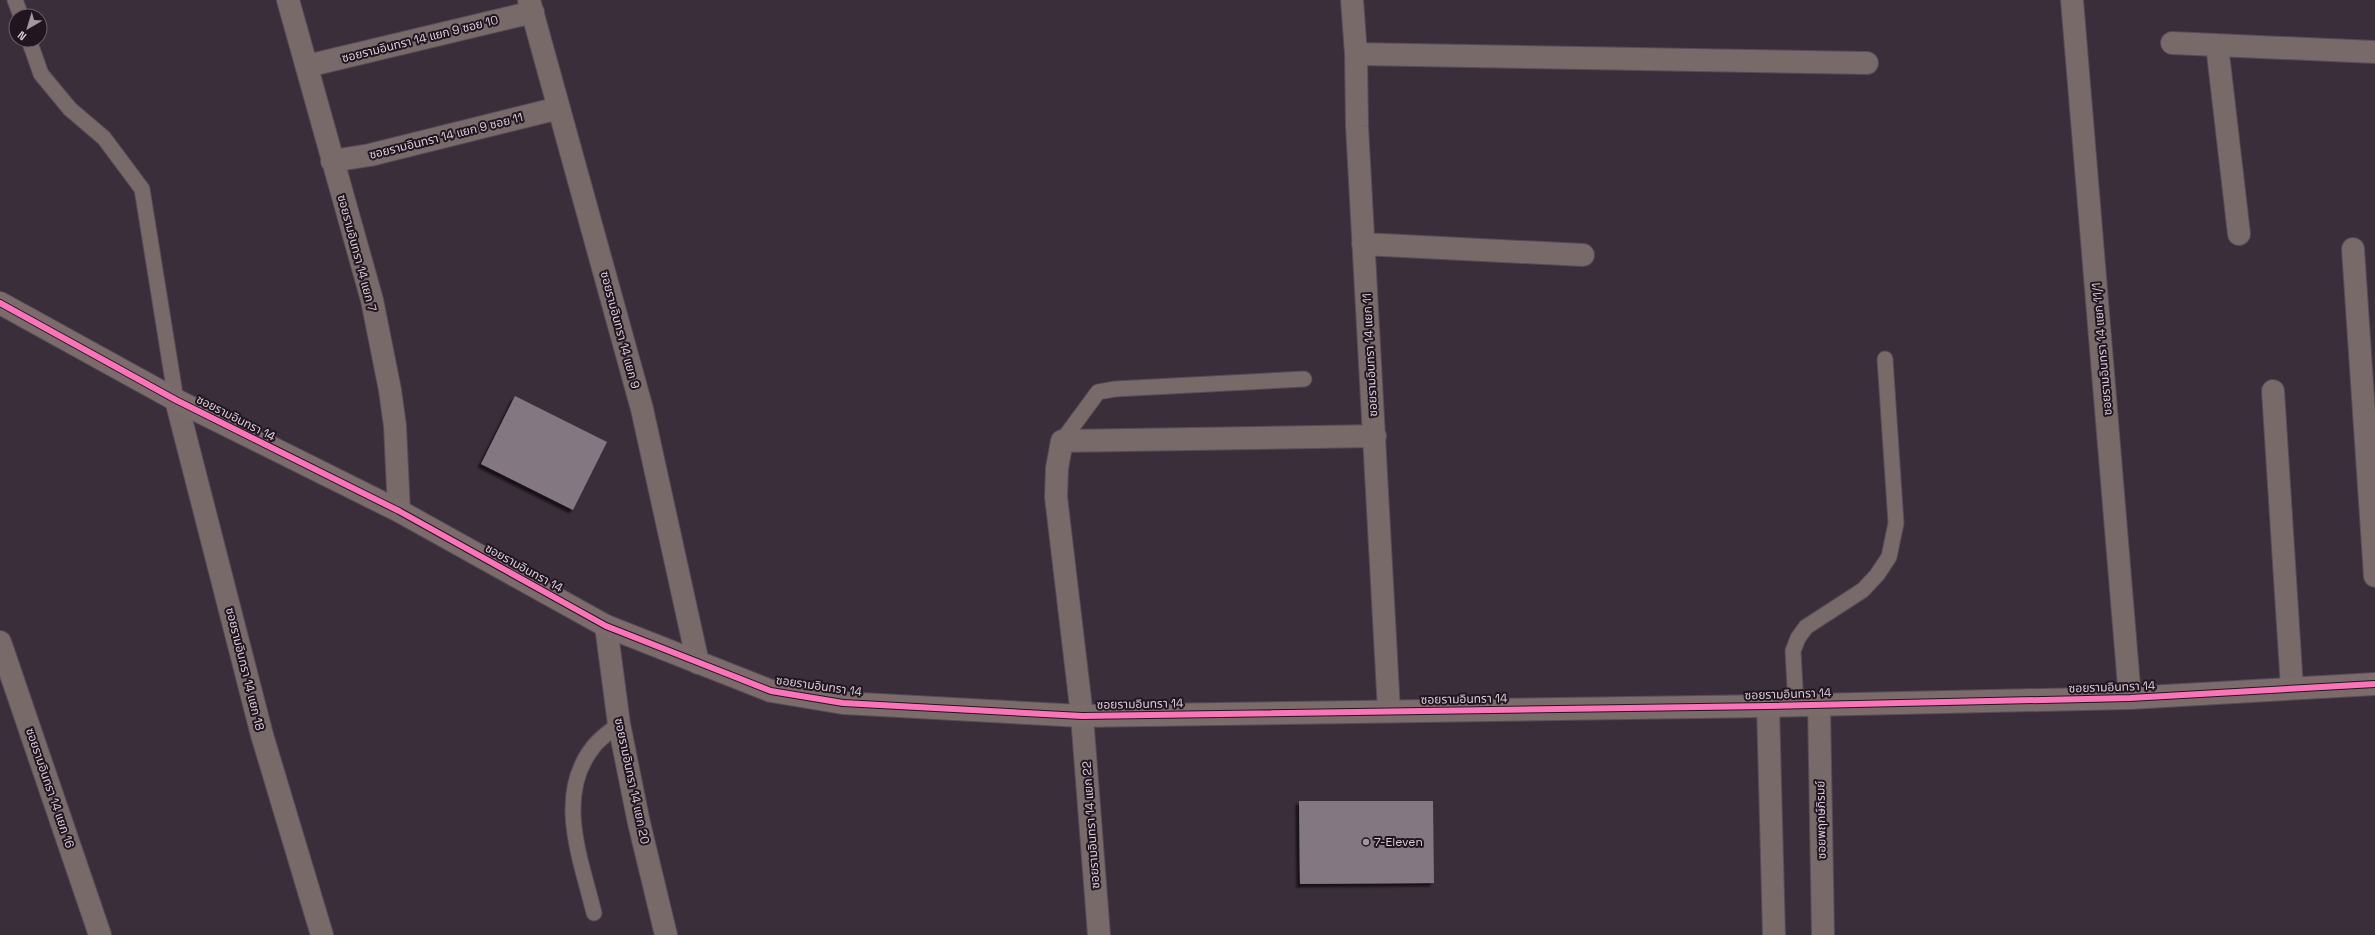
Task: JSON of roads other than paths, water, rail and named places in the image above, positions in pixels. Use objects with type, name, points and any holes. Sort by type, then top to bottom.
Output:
[{"type":"street","name":"ซอยรามอินทรา 14 แยก 7","points":[[288,0],[372,300],[390,390],[395,426],[399,512]]},
{"type":"street","name":"ซอยรามอินทรา 14 แยก 11","points":[[1352,0],[1356,54],[1357,126],[1389,711]]},
{"type":"street","name":"ซอยรามอินทรา 14 แยก 11/1","points":[[2072,0],[2130,698]]},
{"type":"street","name":"ซอยรามอินทรา 14 แยก 9 ซอย 10","points":[[307,66],[531,6]]},
{"type":"street","name":"ซอยรามอินทรา 14 แยก 9","points":[[531,6],[642,409],[698,663]]},
{"type":"street","points":[[2172,43],[2375,52]]},
{"type":"street","points":[[2218,45],[2239,234]]},
{"type":"street","points":[[1356,54],[1867,63]]},
{"type":"street","name":"ซอยรามอินทรา 14 แยก 9 ซอย 11","points":[[332,161],[370,156],[560,108]]},
{"type":"street","points":[[1364,244],[1583,255]]},
{"type":"street","points":[[2353,248],[2375,576]]},
{"type":"street","name":"ซอยรามอินทรา 14","points":[[0,303],[176,400],[399,512],[606,626],[772,691],[843,703],[1082,716],[1768,706],[2130,698],[2375,684]]},
{"type":"street","points":[[2272,391],[2292,688]]},
{"type":"street","name":"ซอยรามอินทรา 14 แยก 18","points":[[176,400],[262,735],[322,935]]},
{"type":"street","points":[[1062,441],[1375,436]]},
{"type":"street","name":"ซอยรามอินทรา 14 แยก 22","points":[[1062,441],[1057,468],[1056,497],[1082,716],[1099,935]]},
{"type":"street","name":"ซอยรามอินทรา 14 แยก 20","points":[[606,626],[619,724],[639,824],[666,935]]},
{"type":"street","name":"ซอยรามอินทรา 14 แยก 16","points":[[0,642],[100,935]]},
{"type":"street","name":"ซอยพฤกษ์ภิรมย์","points":[[1819,704],[1823,935]]},
{"type":"street","points":[[1768,706],[1774,935]]},
{"type":"lane","points":[[32,48],[41,74],[70,109],[104,138],[142,189],[176,400]]},
{"type":"lane","points":[[1796,705],[1793,651],[1798,638],[1806,627],[1863,590],[1877,575],[1889,557],[1896,523],[1885,359]]},
{"type":"lane","points":[[1062,441],[1098,392],[1115,389],[1304,379]]},
{"type":"lane","points":[[594,913],[572,820],[573,790],[579,768],[594,746],[619,724]]},
{"type":"place","name":"7-Eleven","points":[[1366,842]]}]
